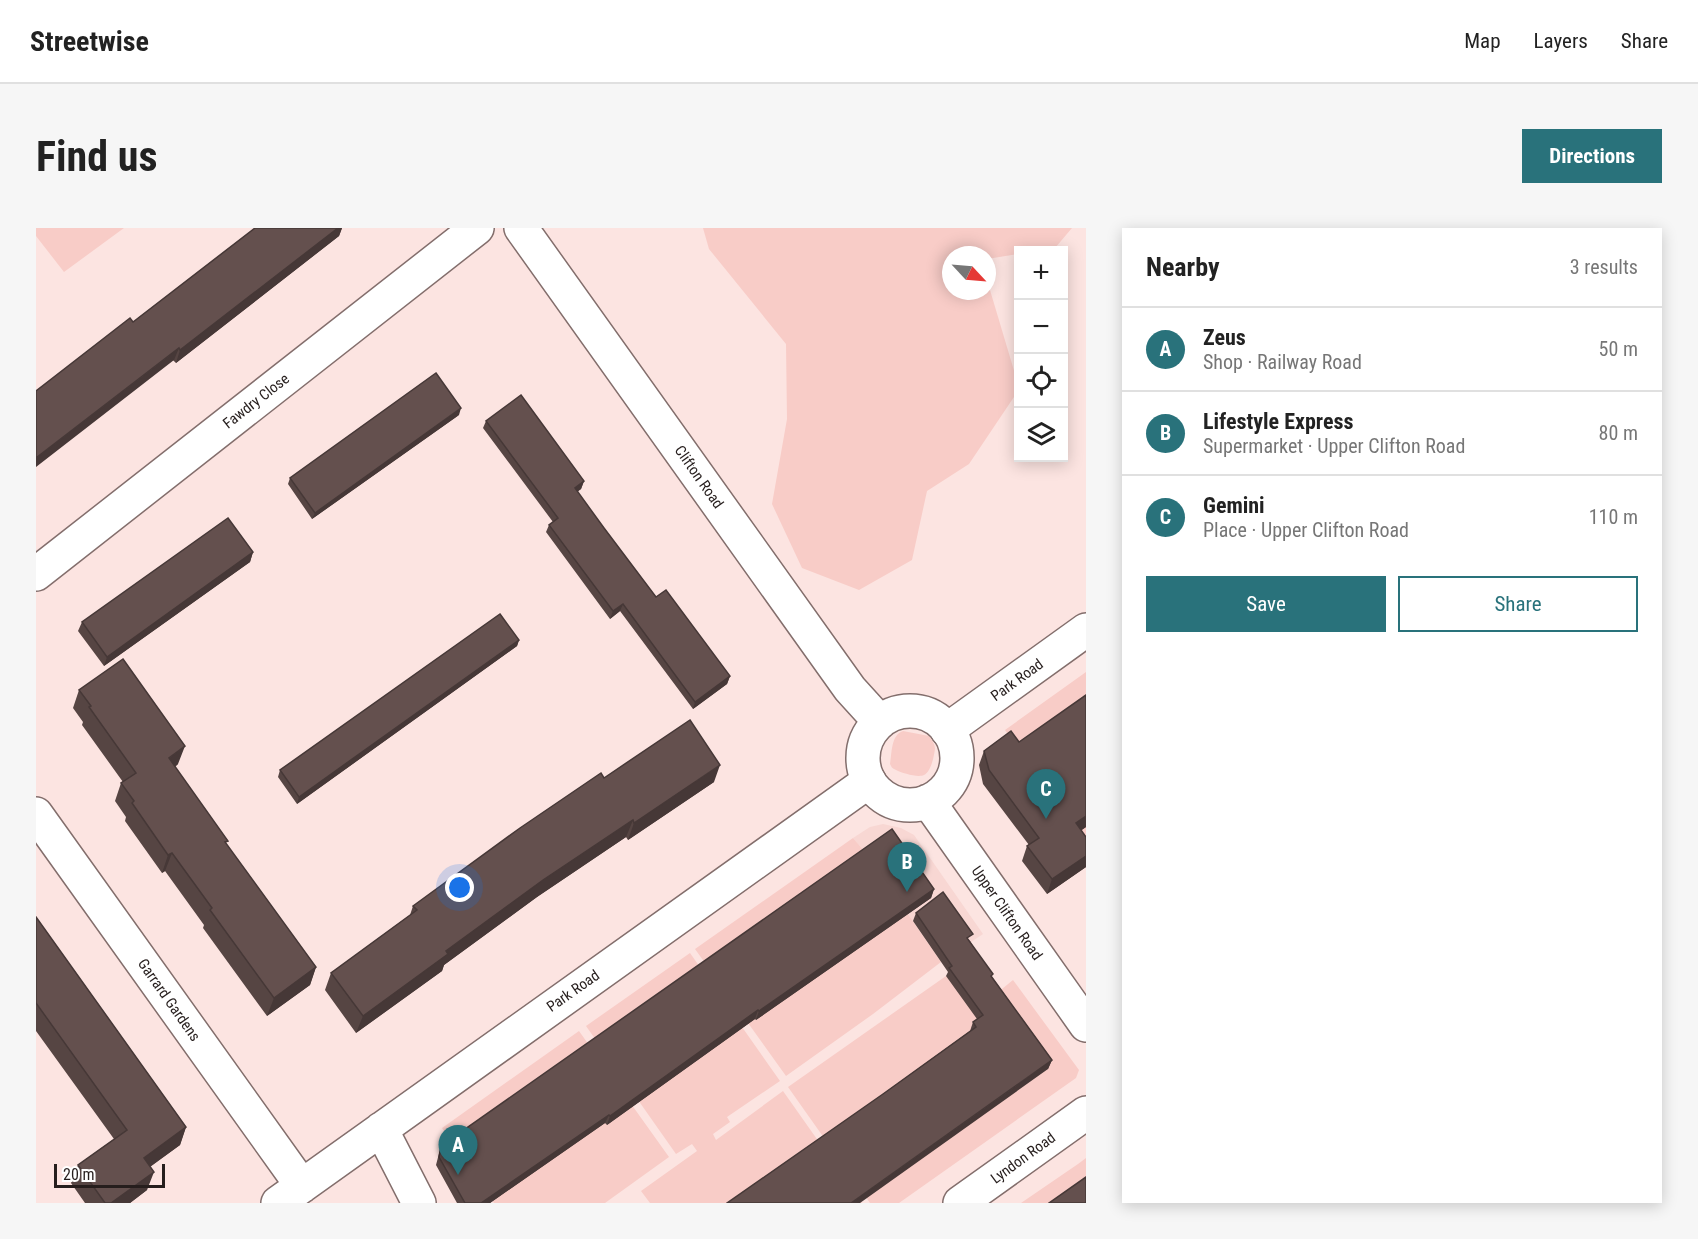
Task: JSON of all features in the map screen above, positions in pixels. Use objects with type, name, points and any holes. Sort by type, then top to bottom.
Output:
[{"type":"street","name":"Fawdry Close","points":[[36,574],[477,228]]},
{"type":"street","name":"Clifton Road","points":[[522,228],[850,689],[880,722]]},
{"type":"street","name":"Park Road","points":[[947,730],[1086,630]]},
{"type":"street","points":[[912,711],[931,716],[947,730],[955,744],[957,759],[954,775],[946,788],[928,801],[913,805],[898,804],[879,793],[869,781],[864,765],[864,749],[870,734],[880,722],[893,714],[912,711]]},
{"type":"street","name":"Park Road","points":[[290,1195],[869,781]]},
{"type":"street","name":"Upper Clifton Road","points":[[928,801],[1086,1025]]},
{"type":"street","name":"Garrard Gardens","points":[[36,814],[290,1195]]},
{"type":"street","name":"Lyndon Road","points":[[960,1203],[1086,1113]]},
{"type":"street","points":[[381,1129],[419,1203]]},
{"type":"shaded area","points":[[36,228],[124,228],[64,272],[36,236]]},
{"type":"shaded area","points":[[703,228],[1072,228],[1057,246],[1014,246],[1014,255],[996,258],[996,246],[942,246],[942,300],[993,300],[1014,371],[1014,397],[969,464],[927,491],[912,560],[859,590],[802,568],[772,504],[787,419],[786,344],[709,249]]},
{"type":"shaded area","points":[[1086,672],[1086,846],[1005,730]]},
{"type":"shaded area","points":[[903,731],[929,736],[933,742],[935,749],[933,760],[929,771],[924,775],[914,776],[893,768],[890,764],[894,740]]},
{"type":"shaded area","points":[[883,824],[901,828],[914,835],[983,934],[941,962],[866,853],[853,838],[870,827]]},
{"type":"shaded area","points":[[853,838],[866,853],[941,962],[786,1076],[695,949]]},
{"type":"shaded area","points":[[690,953],[780,1081],[727,1117],[730,1122],[713,1134],[716,1140],[783,1091],[862,1203],[650,1203],[641,1191],[697,1151],[692,1144],[676,1154],[586,1026]]},
{"type":"shaded area","points":[[946,976],[997,993],[1013,980],[1079,1070],[1076,1078],[899,1203],[870,1203],[788,1087]]},
{"type":"shaded area","points":[[579,1031],[669,1157],[605,1203],[494,1203],[442,1128]]},
{"type":"shaded area","points":[[1086,1158],[1086,1203],[1021,1203],[1078,1164]]},
{"type":"building","points":[[255,228],[338,228],[36,458],[36,391],[130,318],[133,322]]},
{"type":"building","points":[[436,373],[461,408],[315,513],[290,478]]},
{"type":"building","points":[[521,395],[584,481],[575,488],[604,528],[656,597],[666,590],[730,676],[695,702],[623,604],[613,611],[549,525],[558,518],[486,421]]},
{"type":"building","points":[[228,518],[253,552],[107,657],[82,622]]},
{"type":"building","points":[[500,614],[519,640],[299,797],[280,770]]},
{"type":"building","points":[[123,659],[185,746],[169,758],[228,841],[225,842],[316,967],[274,998],[172,853],[168,855],[132,803],[134,801],[121,783],[136,773],[79,690]]},
{"type":"building","points":[[1086,695],[1086,816],[1076,823],[1086,837],[1086,856],[1052,879],[1027,846],[1039,838],[989,770],[984,751],[1011,731],[1019,742]]},
{"type":"building","points":[[690,720],[720,765],[543,880],[446,951],[448,954],[363,1016],[331,973],[417,910],[413,906],[520,828],[601,773],[604,778]]},
{"type":"building","points":[[892,829],[934,889],[758,1010],[610,1116],[481,1203],[465,1203],[439,1157],[441,1146]]},
{"type":"building","points":[[943,892],[973,934],[967,938],[993,974],[991,976],[1052,1060],[851,1203],[727,1203],[976,1027],[973,1022],[983,1015],[949,968],[952,966],[916,913]]},
{"type":"building","points":[[36,917],[186,1127],[144,1158],[154,1172],[111,1203],[105,1203],[78,1165],[127,1130],[36,1003]]},
{"type":"building","points":[[1086,1177],[1086,1203],[1049,1203]]},
{"type":"place","name":"Gemini","points":[[1046,819]]},
{"type":"place","name":"Lifestyle Express","points":[[907,892]]},
{"type":"place","name":"Zeus","points":[[458,1175]]}]
